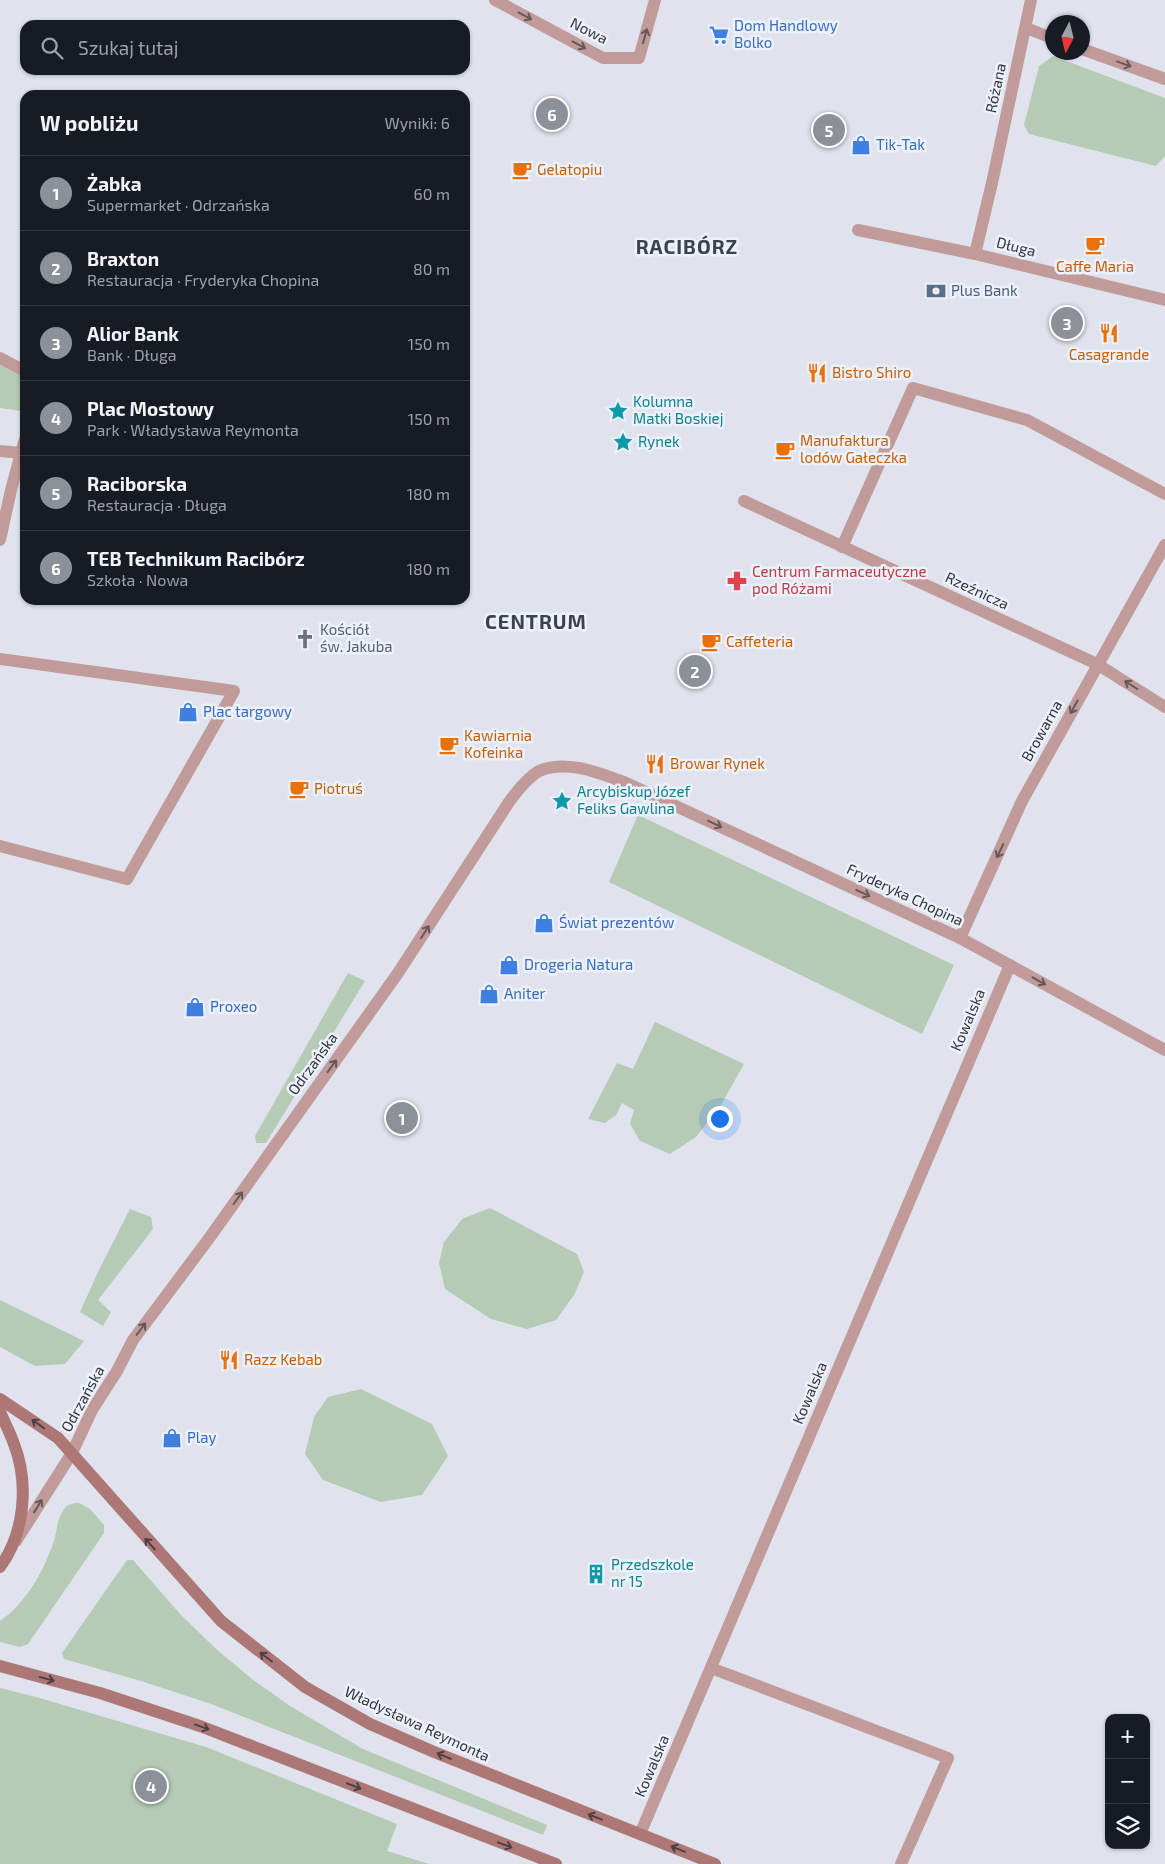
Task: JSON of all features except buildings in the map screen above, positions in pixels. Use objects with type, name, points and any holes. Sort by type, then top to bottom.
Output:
[{"type":"main road","name":"Władysława Reymonta","points":[[0,1399],[58,1438],[221,1621],[305,1687],[370,1724],[434,1752],[715,1864]]},
{"type":"main road","points":[[0,1412],[14,1445],[20,1466],[22,1487],[20,1520],[12,1547],[0,1567]]},
{"type":"main road","points":[[0,1666],[116,1698],[200,1726],[556,1864]]},
{"type":"street","name":"Nowa","points":[[496,0],[603,58],[639,58],[655,0]]},
{"type":"street","name":"Różana","points":[[975,254],[1031,0]]},
{"type":"street","points":[[1026,28],[1045,35]]},
{"type":"street","points":[[1090,52],[1165,79]]},
{"type":"street","name":"Długa","points":[[858,230],[975,254],[1165,300]]},
{"type":"street","points":[[0,358],[20,368]]},
{"type":"street","points":[[842,547],[913,388],[1027,420],[1165,494]]},
{"type":"street","points":[[0,451],[20,453]]},
{"type":"street","points":[[0,540],[10,490],[20,456]]},
{"type":"street","name":"Rzeźnicza","points":[[744,501],[1097,664],[1165,707]]},
{"type":"street","name":"Browarna","points":[[960,938],[1022,801],[1165,545]]},
{"type":"street","points":[[0,659],[234,690],[127,879],[0,846]]},
{"type":"street","name":"Odrzańska","points":[[12,1547],[72,1453],[92,1410],[117,1371],[133,1340],[210,1237],[398,973],[518,790],[540,771],[571,766],[624,782]]},
{"type":"street","name":"Fryderyka Chopina","points":[[624,782],[960,938],[1165,1050]]},
{"type":"street","name":"Kowalska","points":[[640,1834],[1010,964]]},
{"type":"street","points":[[711,1668],[948,1758],[902,1864]]},
{"type":"green space","points":[[1047,60],[1064,60],[1165,98],[1165,156],[1156,166],[1029,134],[1024,125],[1039,66]]},
{"type":"green space","points":[[0,365],[20,375],[20,411],[0,408]]},
{"type":"green space","points":[[638,815],[954,965],[922,1034],[609,882]]},
{"type":"green space","points":[[348,973],[365,981],[266,1143],[256,1143],[255,1136]]},
{"type":"green space","points":[[655,1022],[744,1064],[721,1105],[696,1137],[670,1154],[640,1141],[630,1124],[634,1110],[622,1103],[616,1115],[605,1123],[588,1119],[617,1063],[633,1069]]},
{"type":"green space","points":[[490,1208],[577,1254],[584,1272],[574,1295],[556,1320],[527,1329],[491,1319],[445,1289],[439,1263],[444,1242],[462,1219]]},
{"type":"green space","points":[[130,1209],[151,1217],[153,1229],[98,1300],[111,1312],[103,1326],[80,1312]]},
{"type":"green space","points":[[0,1300],[84,1341],[65,1364],[35,1366],[0,1347]]},
{"type":"green space","points":[[361,1389],[432,1424],[448,1456],[422,1495],[381,1502],[323,1480],[305,1454],[314,1417],[328,1397]]},
{"type":"green space","points":[[79,1503],[90,1509],[104,1525],[104,1533],[28,1644],[20,1647],[0,1642],[0,1621],[26,1596],[39,1575],[50,1553],[59,1518],[66,1507],[70,1504]]},
{"type":"green space","points":[[127,1560],[133,1560],[180,1614],[215,1648],[252,1679],[290,1706],[363,1749],[547,1825],[543,1835],[211,1704],[141,1681],[64,1659],[62,1653]]},
{"type":"green space","points":[[0,1688],[206,1747],[397,1824],[387,1851],[429,1864],[0,1864]]},
{"type":"place","name":"Dom Handlowy Bolko","points":[[719,35]]},
{"type":"place","name":"TEB Technikum Racibórz","points":[[552,114]]},
{"type":"place","name":"Raciborska","points":[[829,130]]},
{"type":"place","name":"Tik-Tak","points":[[861,145]]},
{"type":"place","name":"Gelatopiu","points":[[522,170]]},
{"type":"place","name":"Caffe Maria","points":[[1095,245]]},
{"type":"place","name":"Plus Bank","points":[[936,291]]},
{"type":"place","name":"Alior Bank","points":[[1067,323]]},
{"type":"place","name":"Casagrande","points":[[1109,333]]},
{"type":"place","name":"Bistro Shiro","points":[[817,373]]},
{"type":"place","name":"Kolumna Matki Boskiej","points":[[618,411]]},
{"type":"place","name":"Rynek","points":[[623,442]]},
{"type":"place","name":"Manufaktura lodów Gałeczka","points":[[785,450]]},
{"type":"place","name":"Centrum Farmaceutyczne pod Różami","points":[[737,581]]},
{"type":"place","name":"Kościół św. Jakuba","points":[[305,639]]},
{"type":"place","name":"Caffeteria","points":[[711,642]]},
{"type":"place","name":"Braxton","points":[[695,671]]},
{"type":"place","name":"Plac targowy","points":[[188,712]]},
{"type":"place","name":"Kawiarnia Kofeinka","points":[[449,745]]},
{"type":"place","name":"Browar Rynek","points":[[655,764]]},
{"type":"place","name":"Piotruś","points":[[299,789]]},
{"type":"place","name":"Arcybiskup Józef Feliks Gawlina","points":[[562,801]]},
{"type":"place","name":"Świat prezentów","points":[[544,923]]},
{"type":"place","name":"Drogeria Natura","points":[[509,965]]},
{"type":"place","name":"Aniter","points":[[489,994]]},
{"type":"place","name":"Proxeo","points":[[195,1007]]},
{"type":"place","name":"Żabka","points":[[402,1118]]},
{"type":"place","name":"Razz Kebab","points":[[229,1360]]},
{"type":"place","name":"Play","points":[[172,1438]]},
{"type":"place","name":"Przedszkole nr 15","points":[[596,1574]]},
{"type":"place","name":"Plac Mostowy","points":[[151,1786]]},
{"type":"district","name":"RACIBÓRZ","points":[[687,247]]},
{"type":"district","name":"CENTRUM","points":[[536,622]]}]
